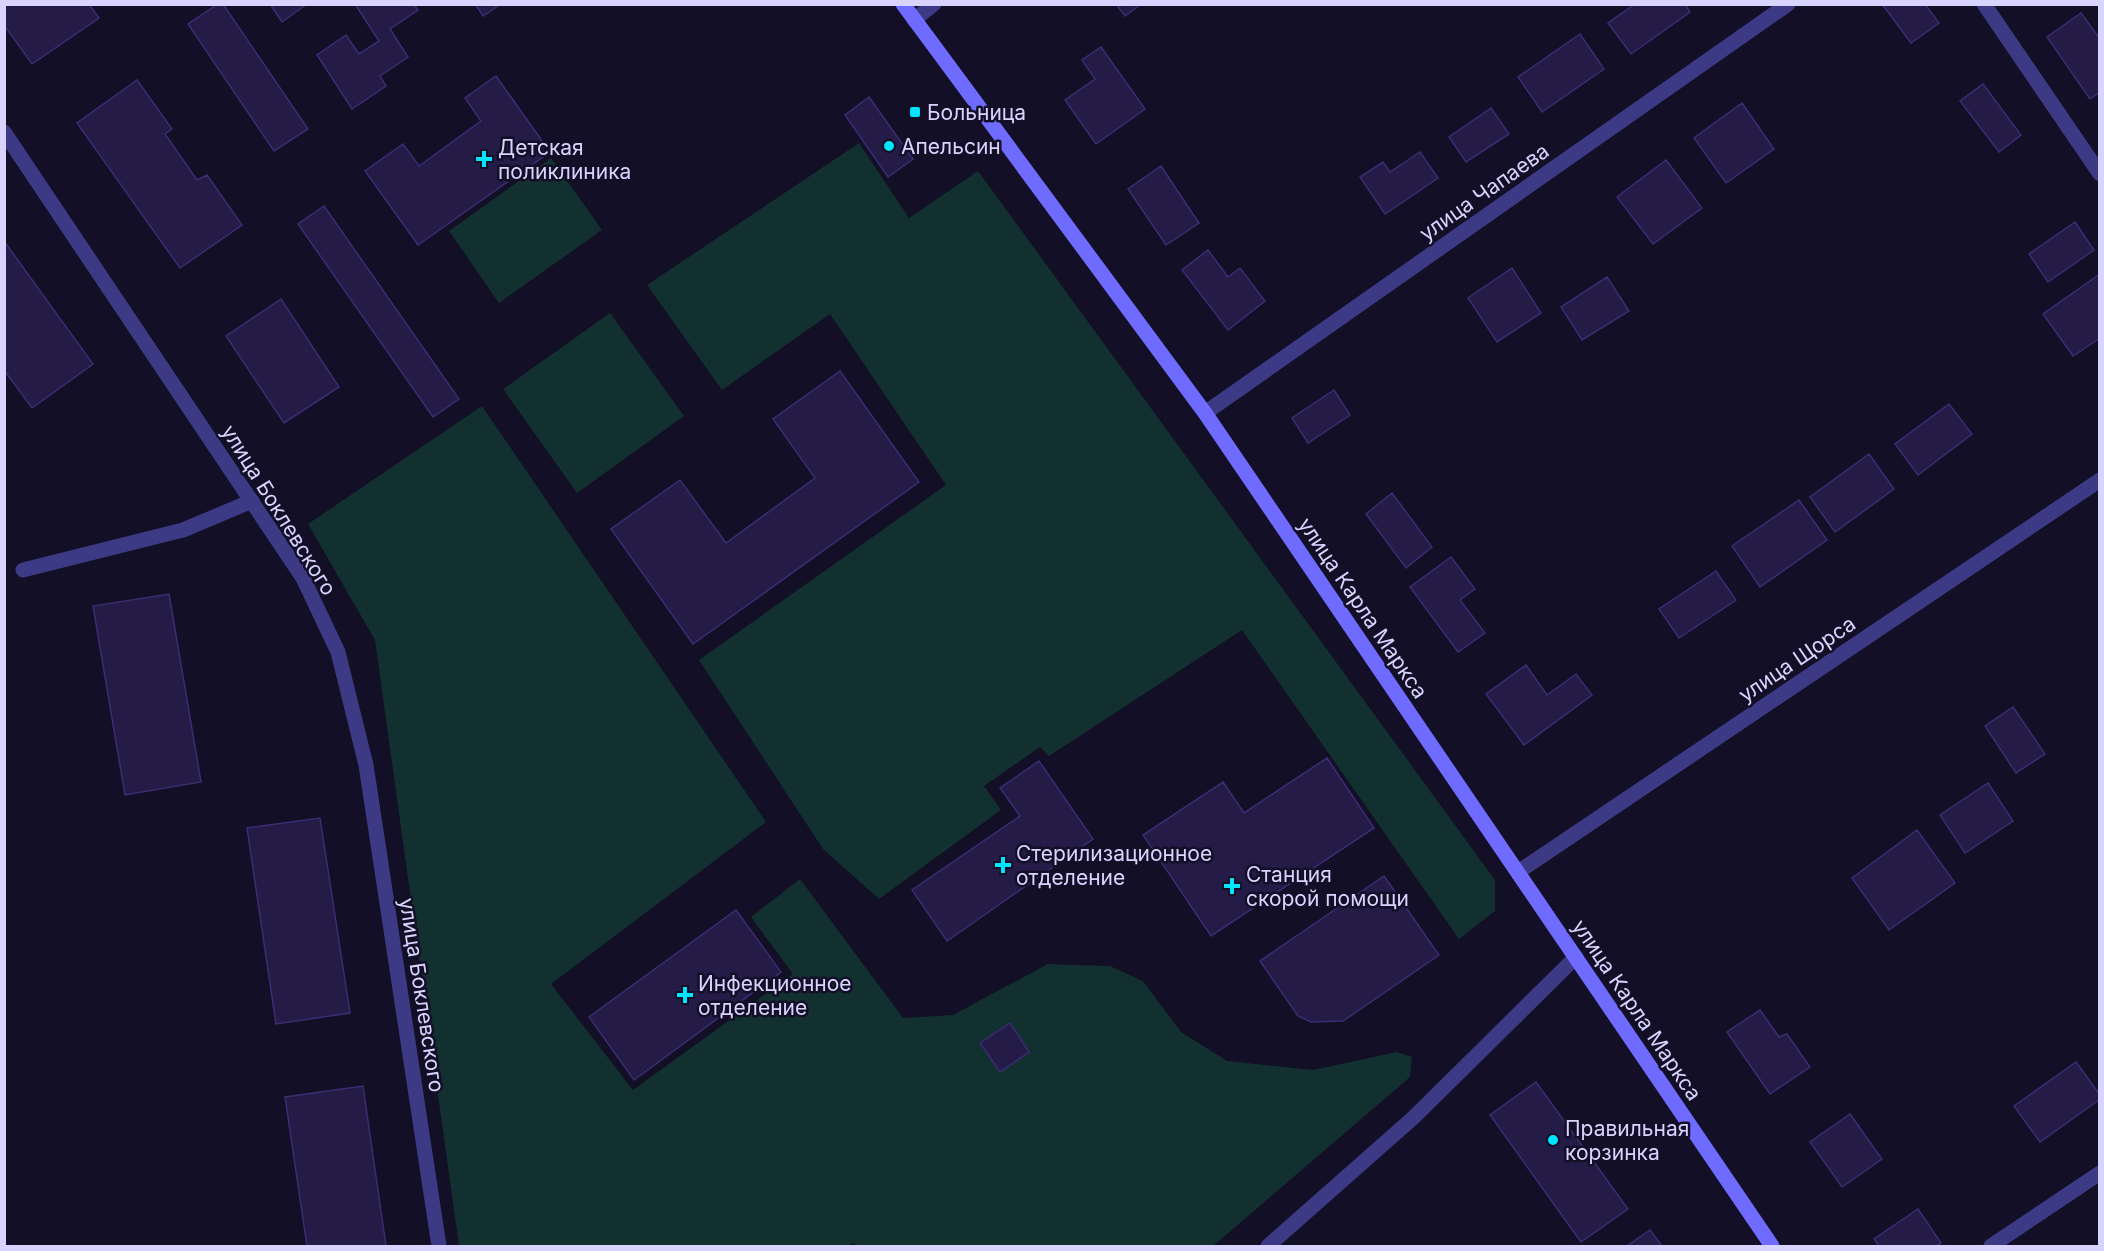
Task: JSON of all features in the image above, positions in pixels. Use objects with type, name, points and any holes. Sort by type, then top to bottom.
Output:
[{"type":"main road","name":"улица Карла Маркса","points":[[903,4],[1205,413],[1772,1246]]},
{"type":"street","points":[[914,20],[934,4]]},
{"type":"street","name":"улица Чапаева","points":[[1205,413],[1788,4]]},
{"type":"street","points":[[1984,4],[2100,174]]},
{"type":"street","name":"улица Боклевского","points":[[4,132],[303,578],[338,652],[366,765],[439,1246]]},
{"type":"street","name":"улица Щорса","points":[[1518,872],[2100,480]]},
{"type":"street","points":[[23,570],[183,530],[252,501]]},
{"type":"street","points":[[1268,1246],[1413,1118],[1576,957]]},
{"type":"street","points":[[1991,1246],[2100,1173]]},
{"type":"green space","points":[[859,143],[909,218],[978,171],[1495,880],[1495,911],[1459,939],[1242,630],[1049,756],[1040,747],[984,786],[1001,810],[879,899],[823,849],[699,660],[946,485],[830,314],[722,390],[647,285]]},
{"type":"green space","points":[[551,158],[602,230],[499,303],[449,231]]},
{"type":"green space","points":[[610,313],[684,416],[577,493],[503,389]]},
{"type":"green space","points":[[482,406],[766,822],[551,984],[633,1090],[793,974],[751,917],[800,879],[903,1018],[953,1015],[1048,964],[1110,966],[1143,981],[1181,1032],[1227,1061],[1313,1070],[1397,1052],[1412,1057],[1410,1077],[1213,1246],[859,1246],[852,1243],[851,1246],[459,1246],[375,640],[308,524]]},
{"type":"building","points":[[4,4],[89,4],[99,18],[32,64],[4,25]]},
{"type":"building","points":[[218,4],[223,4],[308,129],[274,151],[188,24]]},
{"type":"building","points":[[270,4],[307,4],[282,22]]},
{"type":"building","points":[[355,4],[414,4],[418,10],[390,29],[408,57],[380,76],[386,86],[352,109],[317,55],[346,35],[359,54],[379,41]]},
{"type":"building","points":[[475,4],[501,4],[483,16]]},
{"type":"building","points":[[1116,4],[1141,4],[1125,16]]},
{"type":"building","points":[[1635,4],[1685,4],[1690,12],[1631,54],[1608,23]]},
{"type":"building","points":[[1882,4],[1925,4],[1939,23],[1911,43]]},
{"type":"building","points":[[2081,13],[2100,39],[2100,92],[2090,99],[2047,37]]},
{"type":"building","points":[[1580,34],[1604,69],[1542,112],[1518,77]]},
{"type":"building","points":[[1101,47],[1145,109],[1096,144],[1065,100],[1095,79],[1082,60]]},
{"type":"building","name":"Детская поликлиника","points":[[496,76],[550,152],[418,245],[365,171],[403,144],[419,166],[481,121],[465,98]]},
{"type":"building","points":[[137,80],[172,129],[165,134],[197,180],[207,175],[242,225],[180,268],[77,123]]},
{"type":"building","points":[[1983,84],[2021,135],[1999,152],[1960,101]]},
{"type":"building","points":[[869,97],[913,159],[888,177],[845,115]]},
{"type":"building","points":[[1742,103],[1774,149],[1726,183],[1694,138]]},
{"type":"building","points":[[1491,108],[1509,134],[1466,162],[1449,137]]},
{"type":"building","points":[[1420,152],[1438,178],[1385,214],[1360,177],[1383,162],[1390,172]]},
{"type":"building","points":[[1666,160],[1702,208],[1653,244],[1617,197]]},
{"type":"building","points":[[1161,166],[1199,223],[1166,245],[1128,189]]},
{"type":"building","points":[[324,206],[459,399],[433,417],[298,224]]},
{"type":"building","points":[[2075,222],[2094,250],[2048,282],[2029,254]]},
{"type":"building","points":[[4,241],[93,364],[32,408],[4,370]]},
{"type":"building","points":[[1208,250],[1228,277],[1240,268],[1265,301],[1228,330],[1182,270]]},
{"type":"building","points":[[1512,268],[1541,313],[1497,342],[1468,298]]},
{"type":"building","points":[[2100,274],[2100,338],[2073,356],[2043,314]]},
{"type":"building","points":[[1607,277],[1629,311],[1582,340],[1561,307]]},
{"type":"building","points":[[281,299],[339,387],[284,423],[226,336]]},
{"type":"building","points":[[840,371],[919,482],[693,644],[611,529],[680,480],[726,543],[815,478],[773,419]]},
{"type":"building","points":[[1334,390],[1350,415],[1308,443],[1292,418]]},
{"type":"building","points":[[1949,404],[1972,434],[1918,475],[1895,444]]},
{"type":"building","points":[[1869,454],[1894,489],[1835,532],[1810,497]]},
{"type":"building","points":[[1392,493],[1432,547],[1406,568],[1366,514]]},
{"type":"building","points":[[1799,500],[1827,540],[1760,587],[1732,546]]},
{"type":"building","points":[[1451,557],[1475,589],[1460,600],[1485,633],[1458,652],[1410,587]]},
{"type":"building","points":[[1716,571],[1736,600],[1679,638],[1659,609]]},
{"type":"building","points":[[169,594],[201,782],[125,795],[93,606]]},
{"type":"building","points":[[1526,665],[1547,695],[1576,674],[1592,695],[1524,745],[1486,694]]},
{"type":"building","points":[[2013,707],[2045,754],[2016,773],[1985,726]]},
{"type":"building","name":"Станция скорой помощи","points":[[1327,758],[1374,828],[1211,936],[1143,835],[1223,782],[1244,813]]},
{"type":"building","name":"Стерилизационное отделение","points":[[1039,761],[1093,839],[947,941],[912,890],[1020,816],[1000,788]]},
{"type":"building","points":[[1988,783],[2013,821],[1965,853],[1940,815]]},
{"type":"building","points":[[320,818],[350,1013],[276,1024],[247,828]]},
{"type":"building","points":[[1917,830],[1955,883],[1889,930],[1852,878]]},
{"type":"building","points":[[1384,876],[1439,955],[1343,1021],[1311,1022],[1298,1016],[1260,961]]},
{"type":"building","name":"Инфекционное отделение","points":[[736,910],[781,972],[634,1080],[589,1017]]},
{"type":"building","points":[[1760,1010],[1779,1037],[1787,1034],[1810,1067],[1770,1094],[1727,1032]]},
{"type":"building","points":[[1010,1023],[1029,1052],[1000,1072],[980,1043]]},
{"type":"building","points":[[2076,1062],[2100,1095],[2100,1099],[2040,1142],[2014,1106]]},
{"type":"building","points":[[1536,1082],[1628,1209],[1581,1242],[1490,1115]]},
{"type":"building","points":[[363,1086],[386,1246],[307,1246],[285,1097]]},
{"type":"building","points":[[1850,1114],[1882,1159],[1842,1187],[1810,1142]]},
{"type":"building","points":[[1918,1209],[1941,1243],[1936,1246],[1879,1246],[1874,1239]]},
{"type":"building","points":[[1650,1230],[1662,1246],[1627,1246]]},
{"type":"place","name":"Больница","points":[[915,112]]},
{"type":"place","name":"Апельсин","points":[[889,146]]},
{"type":"place","name":"Детская поликлиника","points":[[484,159]]},
{"type":"place","name":"Стерилизационное отделение","points":[[1003,865]]},
{"type":"place","name":"Станция скорой помощи","points":[[1232,886]]},
{"type":"place","name":"Инфекционное отделение","points":[[685,995]]},
{"type":"place","name":"Правильная корзинка","points":[[1553,1140]]}]
